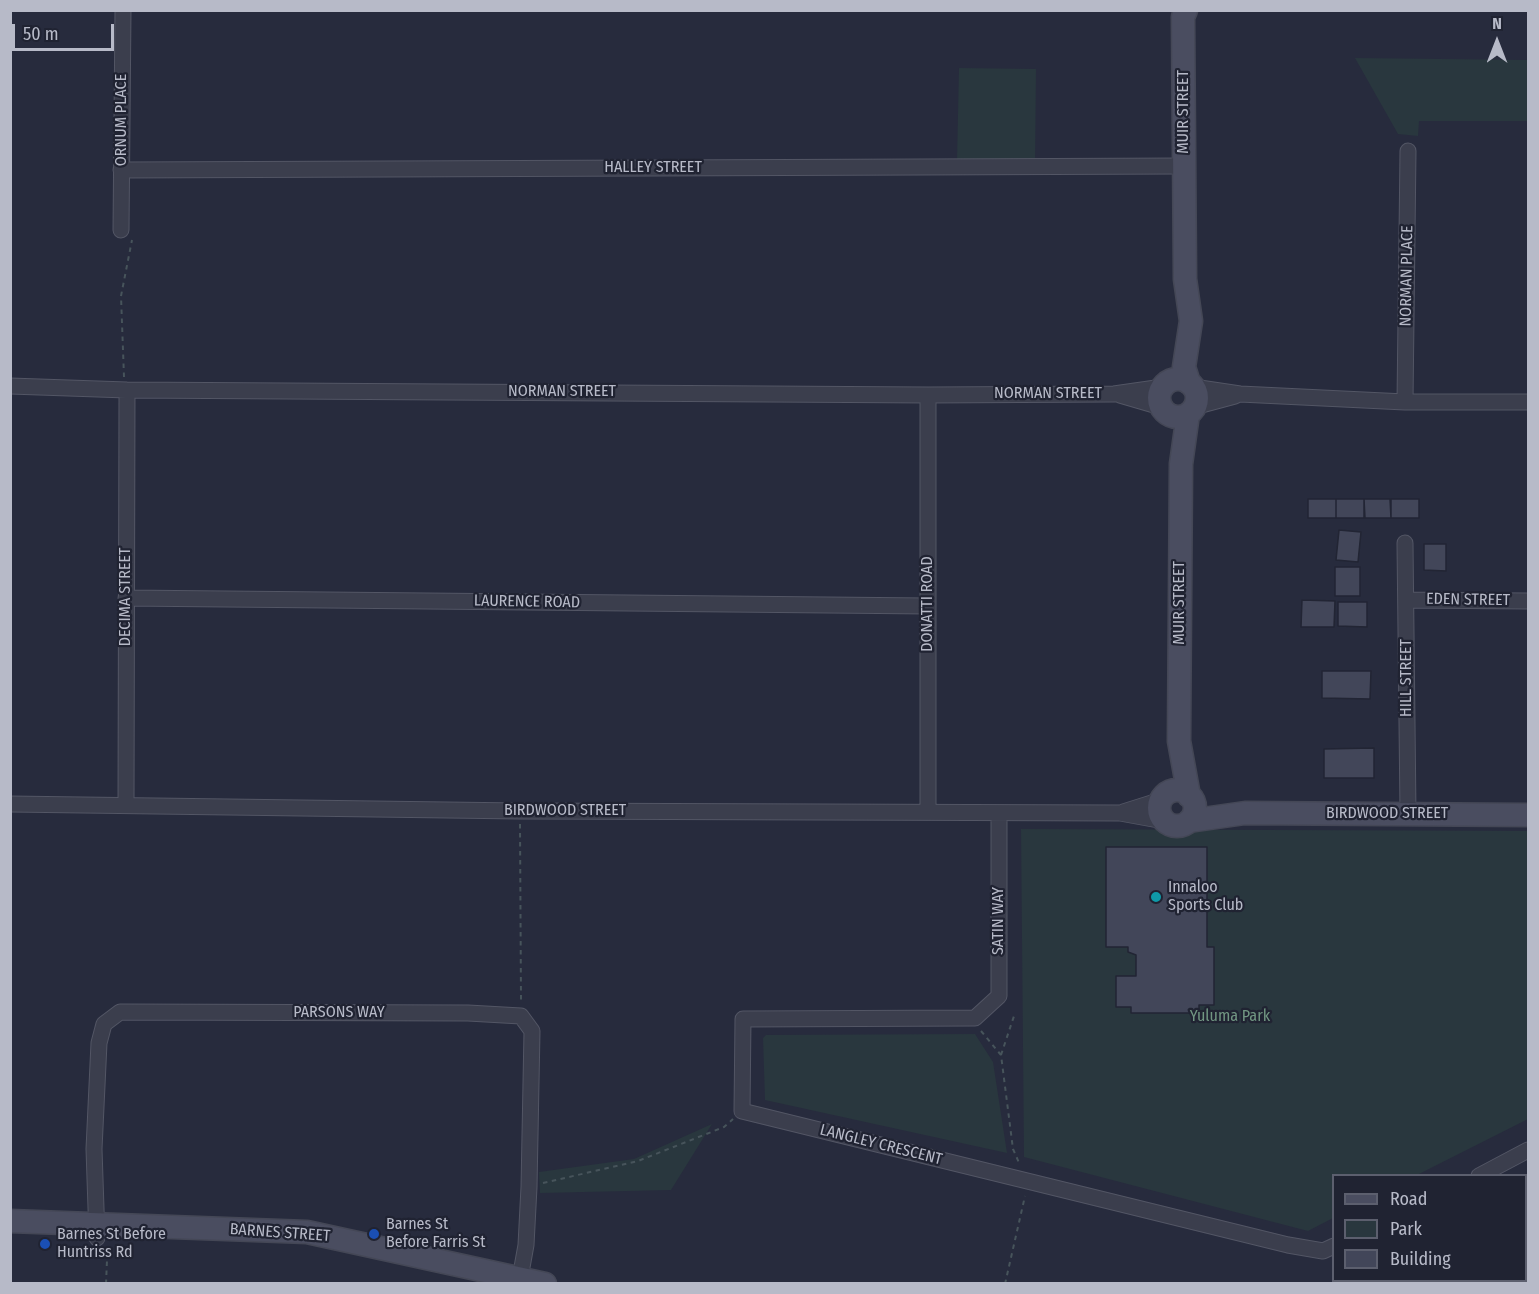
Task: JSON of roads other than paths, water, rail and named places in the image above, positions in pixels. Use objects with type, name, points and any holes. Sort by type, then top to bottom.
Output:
[{"type":"street","name":"ORNUM PLACE","points":[[121,230],[123,10]]},
{"type":"street","name":"MUIR STREET","points":[[1177,805],[1181,464],[1178,398],[1191,321],[1185,279],[1183,13]]},
{"type":"street","name":"NORMAN PLACE","points":[[1406,402],[1408,150]]},
{"type":"street","name":"HALLEY STREET","points":[[122,170],[1184,166]]},
{"type":"street","name":"NORMAN STREET","points":[[10,386],[127,390],[1114,394],[1178,398]]},
{"type":"street","name":"DECIMA STREET","points":[[126,804],[127,390]]},
{"type":"street","points":[[1178,398],[1240,394],[1406,402],[1528,402]]},
{"type":"street","name":"DONATTI ROAD","points":[[928,395],[928,812]]},
{"type":"street","name":"HILL STREET","points":[[1406,543],[1408,813]]},
{"type":"street","name":"LAURENCE ROAD","points":[[126,598],[928,606]]},
{"type":"street","name":"EDEN STREET","points":[[1407,600],[1528,601]]},
{"type":"street","name":"BIRDWOOD STREET","points":[[10,804],[520,811],[999,814],[1120,813],[1177,805],[1245,813],[1528,815]]},
{"type":"street","name":"BIRDWOOD STREET","points":[[1120,813],[1177,805]]},
{"type":"street","name":"SATIN WAY","points":[[742,1111],[742,1019],[975,1018],[999,996],[999,814]]},
{"type":"street","name":"PARSONS WAY","points":[[97,1232],[94,1149],[99,1043],[104,1024],[120,1012],[468,1013],[521,1016],[532,1031],[526,1245],[519,1281]]},
{"type":"street","name":"LANGLEY CRESCENT","points":[[742,1111],[1288,1245],[1323,1251],[1332,1247]]},
{"type":"street","points":[[1483,1174],[1528,1150]]},
{"type":"street","name":"BARNES STREET","points":[[10,1221],[97,1232],[306,1243],[482,1279],[545,1284]]},
{"type":"street","name":"BARNES STREET","points":[[10,1236],[97,1232]]},
{"type":"place","name":"Innaloo Sports Club","points":[[1156,897]]},
{"type":"place","name":"Barnes St Before Farris St","points":[[374,1234]]},
{"type":"place","name":"Barnes St Before Huntriss Rd","points":[[45,1244]]},
{"type":"park label","name":"Yuluma Park","points":[[1230,1017]]}]
